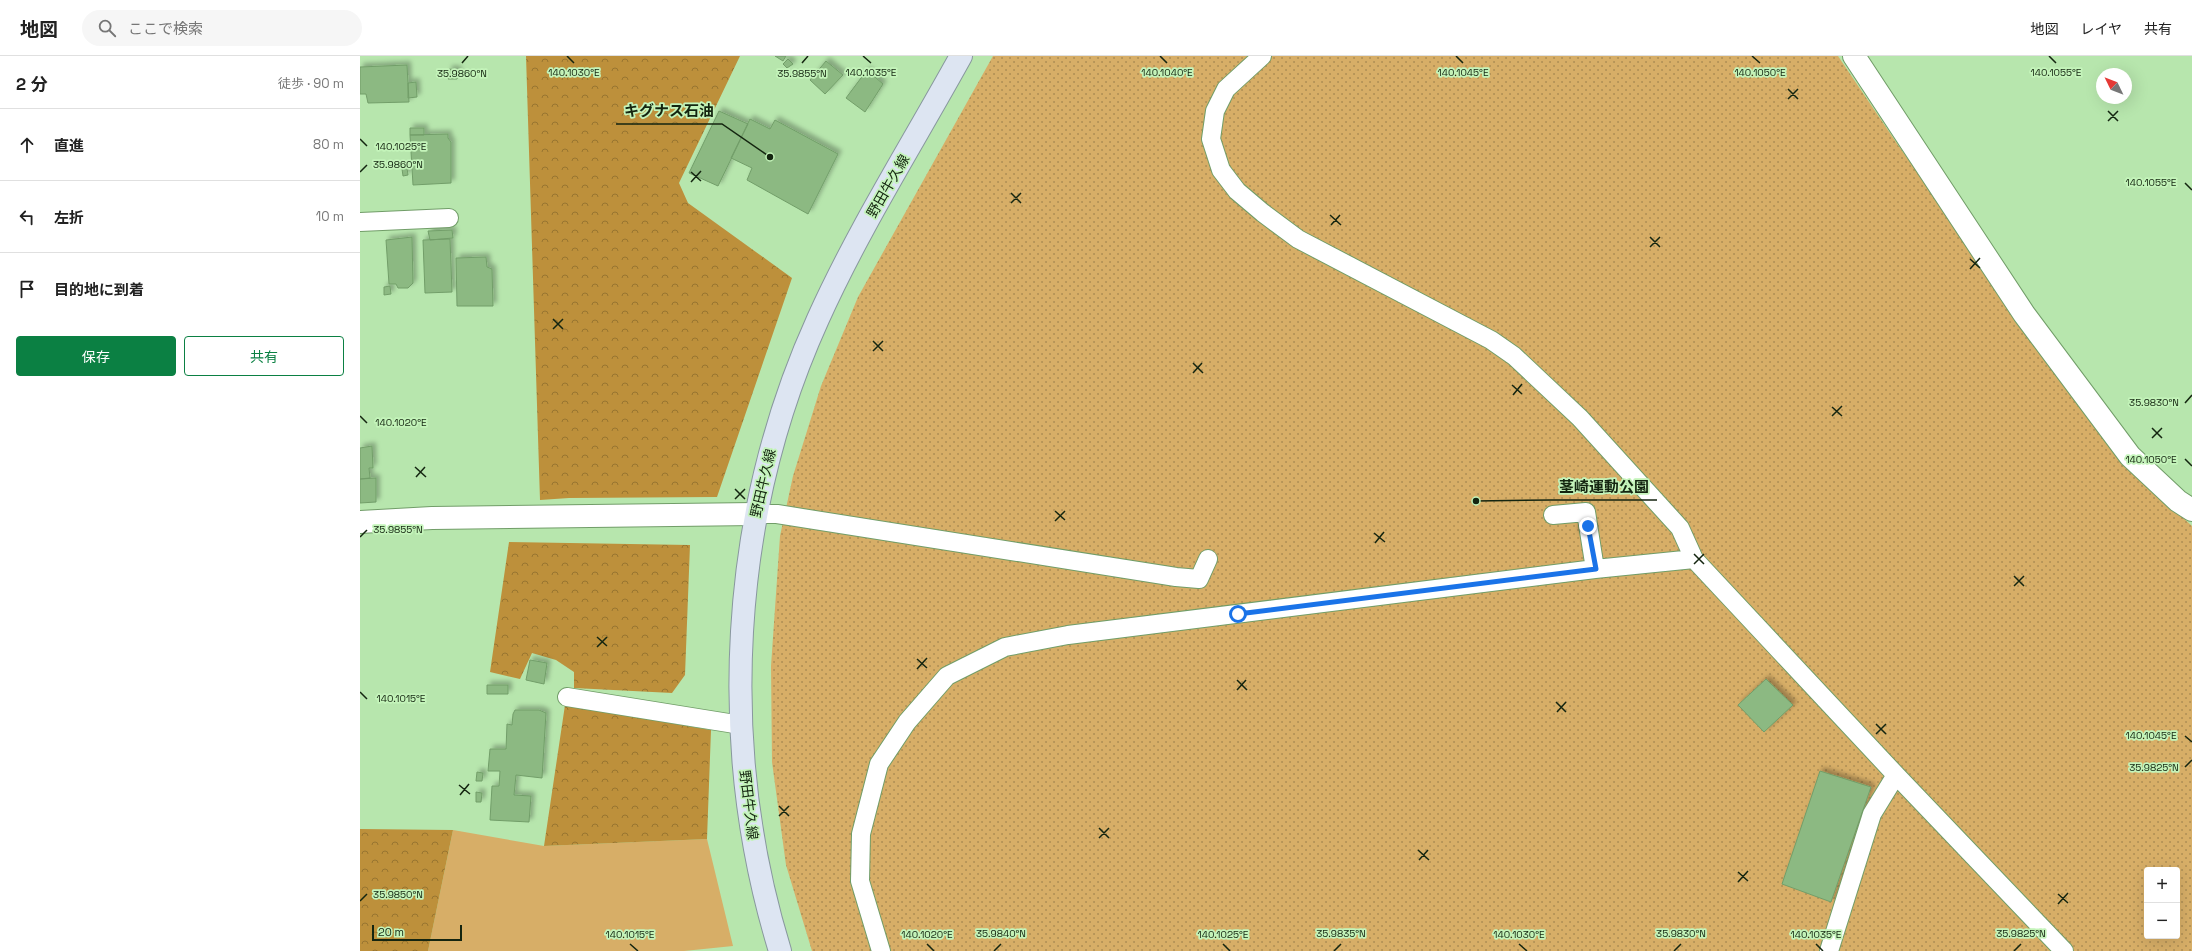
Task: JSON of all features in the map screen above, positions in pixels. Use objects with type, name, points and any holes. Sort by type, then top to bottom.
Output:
[{"type":"main road","name":"野田牛久線","points":[[780,951],[758,869],[748,806],[741,725],[744,612],[756,514],[774,436],[790,388],[818,320],[854,246],[961,56]]},
{"type":"street","points":[[1854,56],[2024,314],[2130,456],[2178,501],[2192,510]]},
{"type":"street","points":[[360,522],[432,518],[756,514]]},
{"type":"lane","points":[[1262,56],[1226,89],[1215,111],[1211,139],[1221,170],[1237,191],[1263,214],[1298,240],[1491,340],[1514,356],[1580,418],[1680,528],[1694,559],[1896,775],[2064,951]]},
{"type":"lane","points":[[360,222],[449,218]]},
{"type":"lane","points":[[1553,515],[1586,512],[1596,569]]},
{"type":"lane","points":[[756,514],[778,514],[1199,580],[1208,559]]},
{"type":"lane","points":[[881,951],[860,881],[861,834],[879,764],[907,722],[947,676],[1005,647],[1068,635],[1596,569],[1694,559]]},
{"type":"lane","points":[[566,697],[741,725]]},
{"type":"lane","points":[[1829,951],[1872,814],[1896,775]]},
{"type":"shaded area","points":[[993,56],[1838,56],[1898,145],[2119,459],[2192,526],[2192,951],[812,951],[786,865],[772,762],[771,666],[780,536],[793,476],[821,386],[858,297]]},
{"type":"shaded area","points":[[453,830],[544,846],[707,839],[733,946],[684,951],[428,951]]},
{"type":"green space","points":[[526,56],[740,56],[679,183],[688,203],[792,278],[717,497],[569,498],[540,500]]},
{"type":"green space","points":[[509,542],[690,545],[685,675],[672,693],[574,688],[574,672],[556,660],[532,653],[520,679],[490,672]]},
{"type":"green space","points":[[565,705],[711,730],[707,839],[544,846]]},
{"type":"green space","points":[[360,829],[453,830],[428,951],[360,951]]},
{"type":"building","points":[[775,56],[786,56],[783,61]]},
{"type":"building","points":[[788,59],[793,64],[787,68],[783,64]]},
{"type":"building","points":[[826,61],[843,75],[825,94],[810,80]]},
{"type":"building","points":[[407,65],[409,102],[368,103],[366,94],[360,94],[360,67]]},
{"type":"building","points":[[449,69],[458,70],[457,79],[448,79]]},
{"type":"building","points":[[867,70],[883,84],[865,112],[846,98]]},
{"type":"building","points":[[416,82],[417,97],[408,98],[408,83]]},
{"type":"building","points":[[719,111],[748,124],[718,186],[689,173]]},
{"type":"building","points":[[750,119],[770,129],[775,120],[838,154],[808,214],[747,180],[752,168],[731,158]]},
{"type":"building","points":[[410,128],[424,128],[424,135],[410,135]]},
{"type":"building","points":[[448,134],[448,138],[451,142],[451,183],[413,185],[410,135]]},
{"type":"building","points":[[407,168],[408,175],[403,176],[402,169]]},
{"type":"building","points":[[452,230],[453,238],[430,240],[428,231]]},
{"type":"building","points":[[412,237],[413,283],[408,288],[398,288],[396,284],[389,284],[386,240]]},
{"type":"building","points":[[450,239],[452,292],[425,293],[423,240]]},
{"type":"building","points":[[486,257],[487,267],[492,269],[493,306],[457,306],[456,258]]},
{"type":"building","points":[[390,286],[391,294],[384,295],[384,287]]},
{"type":"building","points":[[372,446],[373,468],[369,468],[370,478],[360,479],[360,448]]},
{"type":"building","points":[[376,478],[376,502],[360,503],[360,479]]},
{"type":"building","points":[[530,660],[547,663],[544,684],[526,680]]},
{"type":"building","points":[[1766,679],[1793,705],[1764,732],[1738,705]]},
{"type":"building","points":[[487,685],[508,685],[508,694],[487,694]]},
{"type":"building","points":[[515,710],[539,710],[546,713],[542,778],[516,775],[514,795],[531,796],[529,822],[490,820],[492,786],[499,786],[500,771],[488,771],[490,749],[506,749],[507,724],[512,725]]},
{"type":"building","points":[[1820,771],[1871,787],[1831,902],[1782,884]]},
{"type":"building","points":[[477,772],[483,773],[482,781],[476,781]]},
{"type":"building","points":[[476,792],[482,793],[481,802],[476,802]]},
{"type":"place","name":"キグナス石油","points":[[770,157]]},
{"type":"place","name":"茎崎運動公園","points":[[1476,501]]},
{"type":"route","points":[[1238,614],[1596,569],[1588,526]]}]
